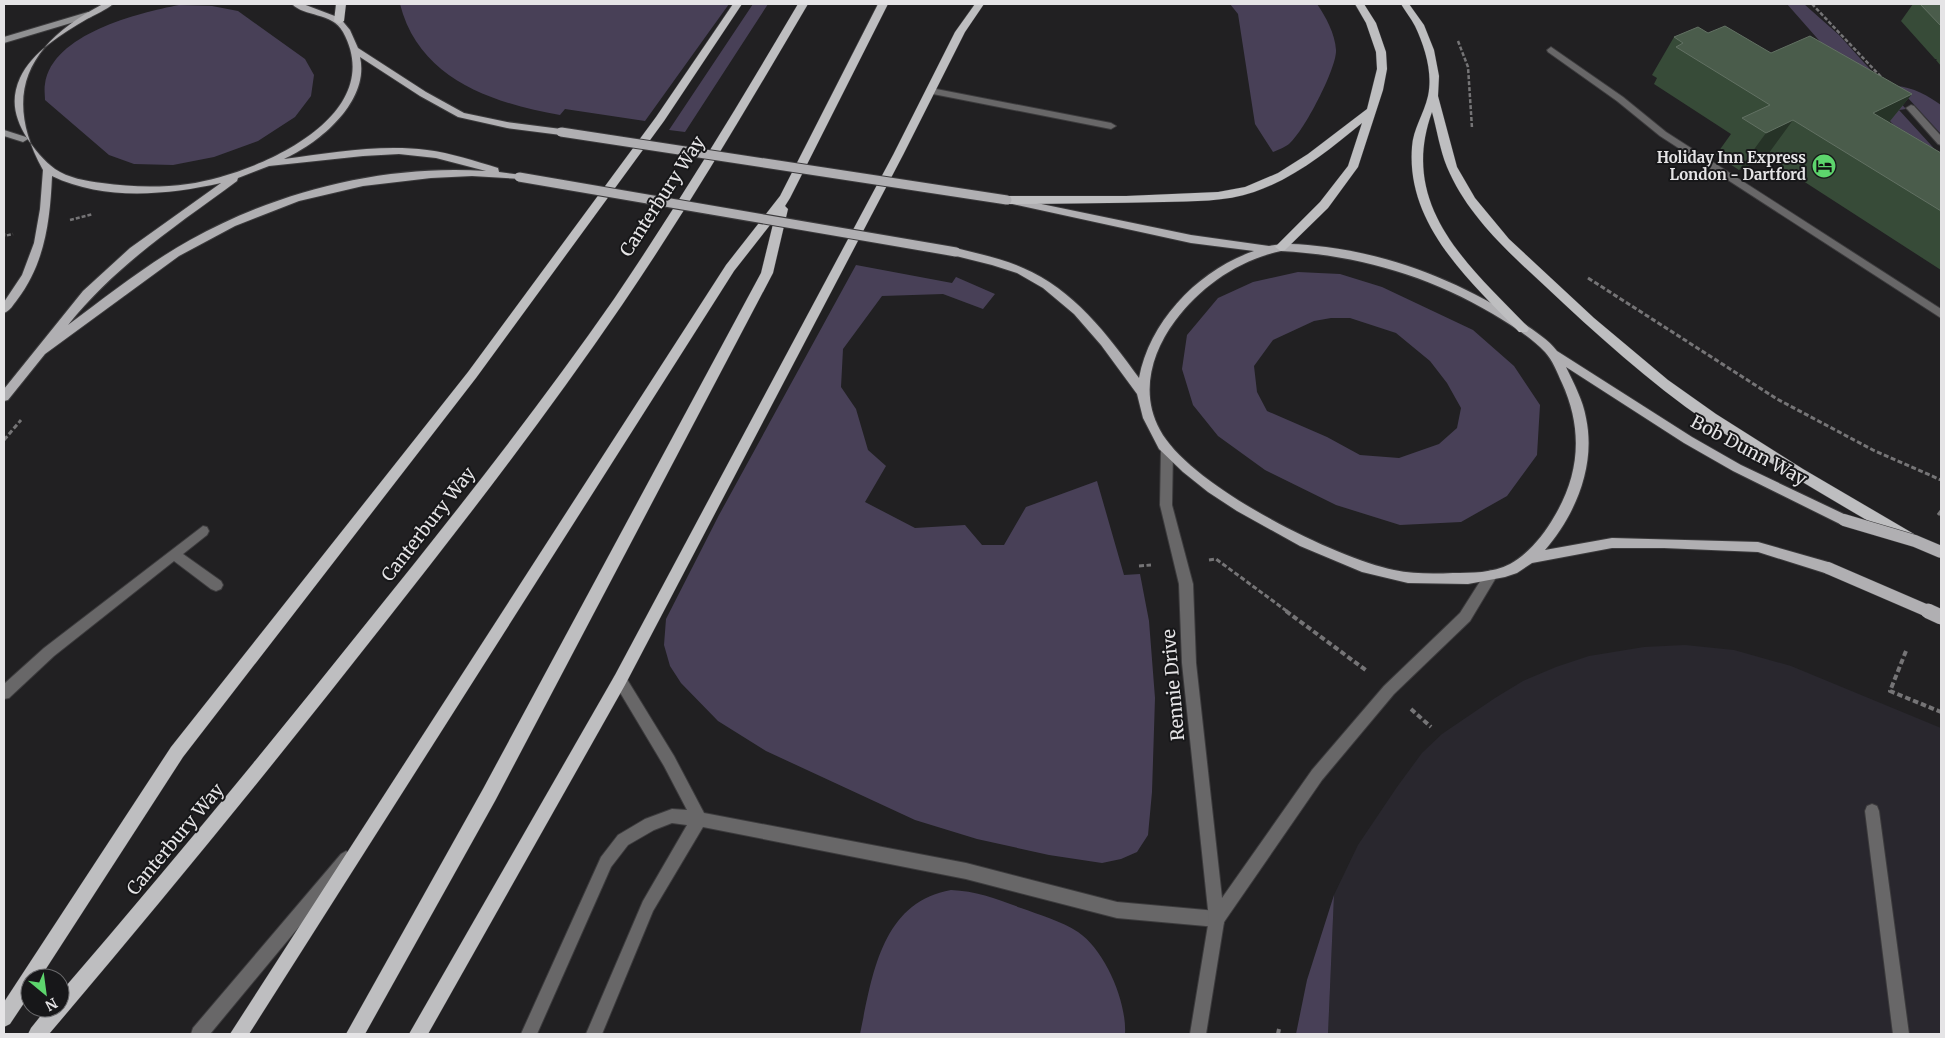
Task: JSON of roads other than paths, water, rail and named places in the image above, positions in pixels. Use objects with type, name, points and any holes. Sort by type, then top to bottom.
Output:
[{"type":"highway","points":[[340,21],[341,4]]},
{"type":"highway","points":[[4,1018],[177,752],[472,375],[660,119],[737,4]]},
{"type":"highway","name":"Canterbury Way","points":[[37,1034],[227,809],[505,457],[632,280],[730,128],[803,4]]},
{"type":"highway","points":[[239,1034],[730,268],[785,198],[883,4]]},
{"type":"highway","points":[[418,1034],[620,680],[960,32],[979,4]]},
{"type":"highway","points":[[1281,247],[1324,206],[1352,167],[1381,78],[1381,52],[1371,23],[1358,4]]},
{"type":"highway","points":[[1405,4],[1418,25],[1429,50],[1434,76],[1433,96],[1417,147],[1418,174],[1423,202],[1437,231],[1456,256],[1523,329]]},
{"type":"highway","points":[[1433,96],[1449,157],[1457,176],[1486,219],[1519,256],[1590,321],[1694,405],[1758,448],[1915,541]]},
{"type":"highway","points":[[1007,200],[1100,200],[1216,196],[1248,190],[1284,175],[1315,156],[1369,112]]},
{"type":"highway","points":[[355,1034],[490,795],[766,272],[785,198]]},
{"type":"main road","points":[[109,4],[55,33],[36,48],[15,75],[8,91],[8,106],[13,121],[23,139],[48,168],[75,181],[110,189],[150,190],[194,185],[239,175],[264,165],[298,148],[325,128],[344,107],[356,86],[359,67],[350,35],[340,21],[296,4]]},
{"type":"main road","points":[[4,40],[88,15]]},
{"type":"main road","points":[[354,49],[416,89],[462,115],[507,125],[1007,200],[1191,239],[1267,249],[1281,247],[1329,250],[1384,262],[1457,291],[1491,308],[1523,329],[1552,353],[1570,386],[1580,412],[1584,435],[1579,482],[1565,512],[1549,536],[1529,558],[1512,569],[1491,576],[1455,579],[1420,579],[1391,574],[1342,560],[1304,542],[1221,494],[1193,473],[1167,449],[1155,432],[1144,407],[1142,392],[1151,351],[1168,321],[1185,301],[1236,264],[1267,249]]},
{"type":"main road","points":[[4,133],[23,139]]},
{"type":"main road","points":[[264,165],[362,153],[416,152],[452,157],[519,176],[956,252],[992,261],[1028,274],[1058,293],[1083,316],[1107,344],[1142,392]]},
{"type":"main road","points":[[4,309],[16,294],[38,255],[44,226],[48,168]]},
{"type":"main road","points":[[42,351],[127,286],[199,239],[247,216],[303,197],[359,183],[414,175],[468,173],[519,176]]},
{"type":"main road","points":[[4,397],[87,294],[134,251],[174,224],[239,175]]},
{"type":"main road","name":"Bob Dunn Way","points":[[1552,353],[1688,440],[1736,468],[1844,520],[1915,541],[1941,552]]},
{"type":"main road","points":[[1529,558],[1612,543],[1664,543],[1758,548],[1828,568],[1941,617]]},
{"type":"street","points":[[1551,50],[1620,99],[1662,134],[1941,314]]},
{"type":"street","points":[[930,91],[1111,126]]},
{"type":"street","points":[[1911,108],[1941,142]]},
{"type":"street","name":"Rennie Drive","points":[[1167,449],[1166,504],[1186,584],[1189,663],[1217,919],[1198,1034]]},
{"type":"street","points":[[4,693],[49,652],[203,531]]},
{"type":"street","points":[[174,554],[216,585]]},
{"type":"street","name":"Rennie Drive","points":[[1217,919],[1317,775],[1388,690],[1438,645],[1465,616],[1491,576]]},
{"type":"street","points":[[620,680],[669,760],[698,819]]},
{"type":"street","points":[[1872,811],[1901,1034]]},
{"type":"street","points":[[529,1034],[606,862],[623,840],[650,824],[672,816],[698,819],[966,871],[1117,910],[1217,919]]},
{"type":"street","points":[[594,1034],[648,906],[698,819]]},
{"type":"street","points":[[199,1034],[365,836]]},
{"type":"place","name":"Holiday Inn Express London - Dartford","points":[[1824,166]]}]
